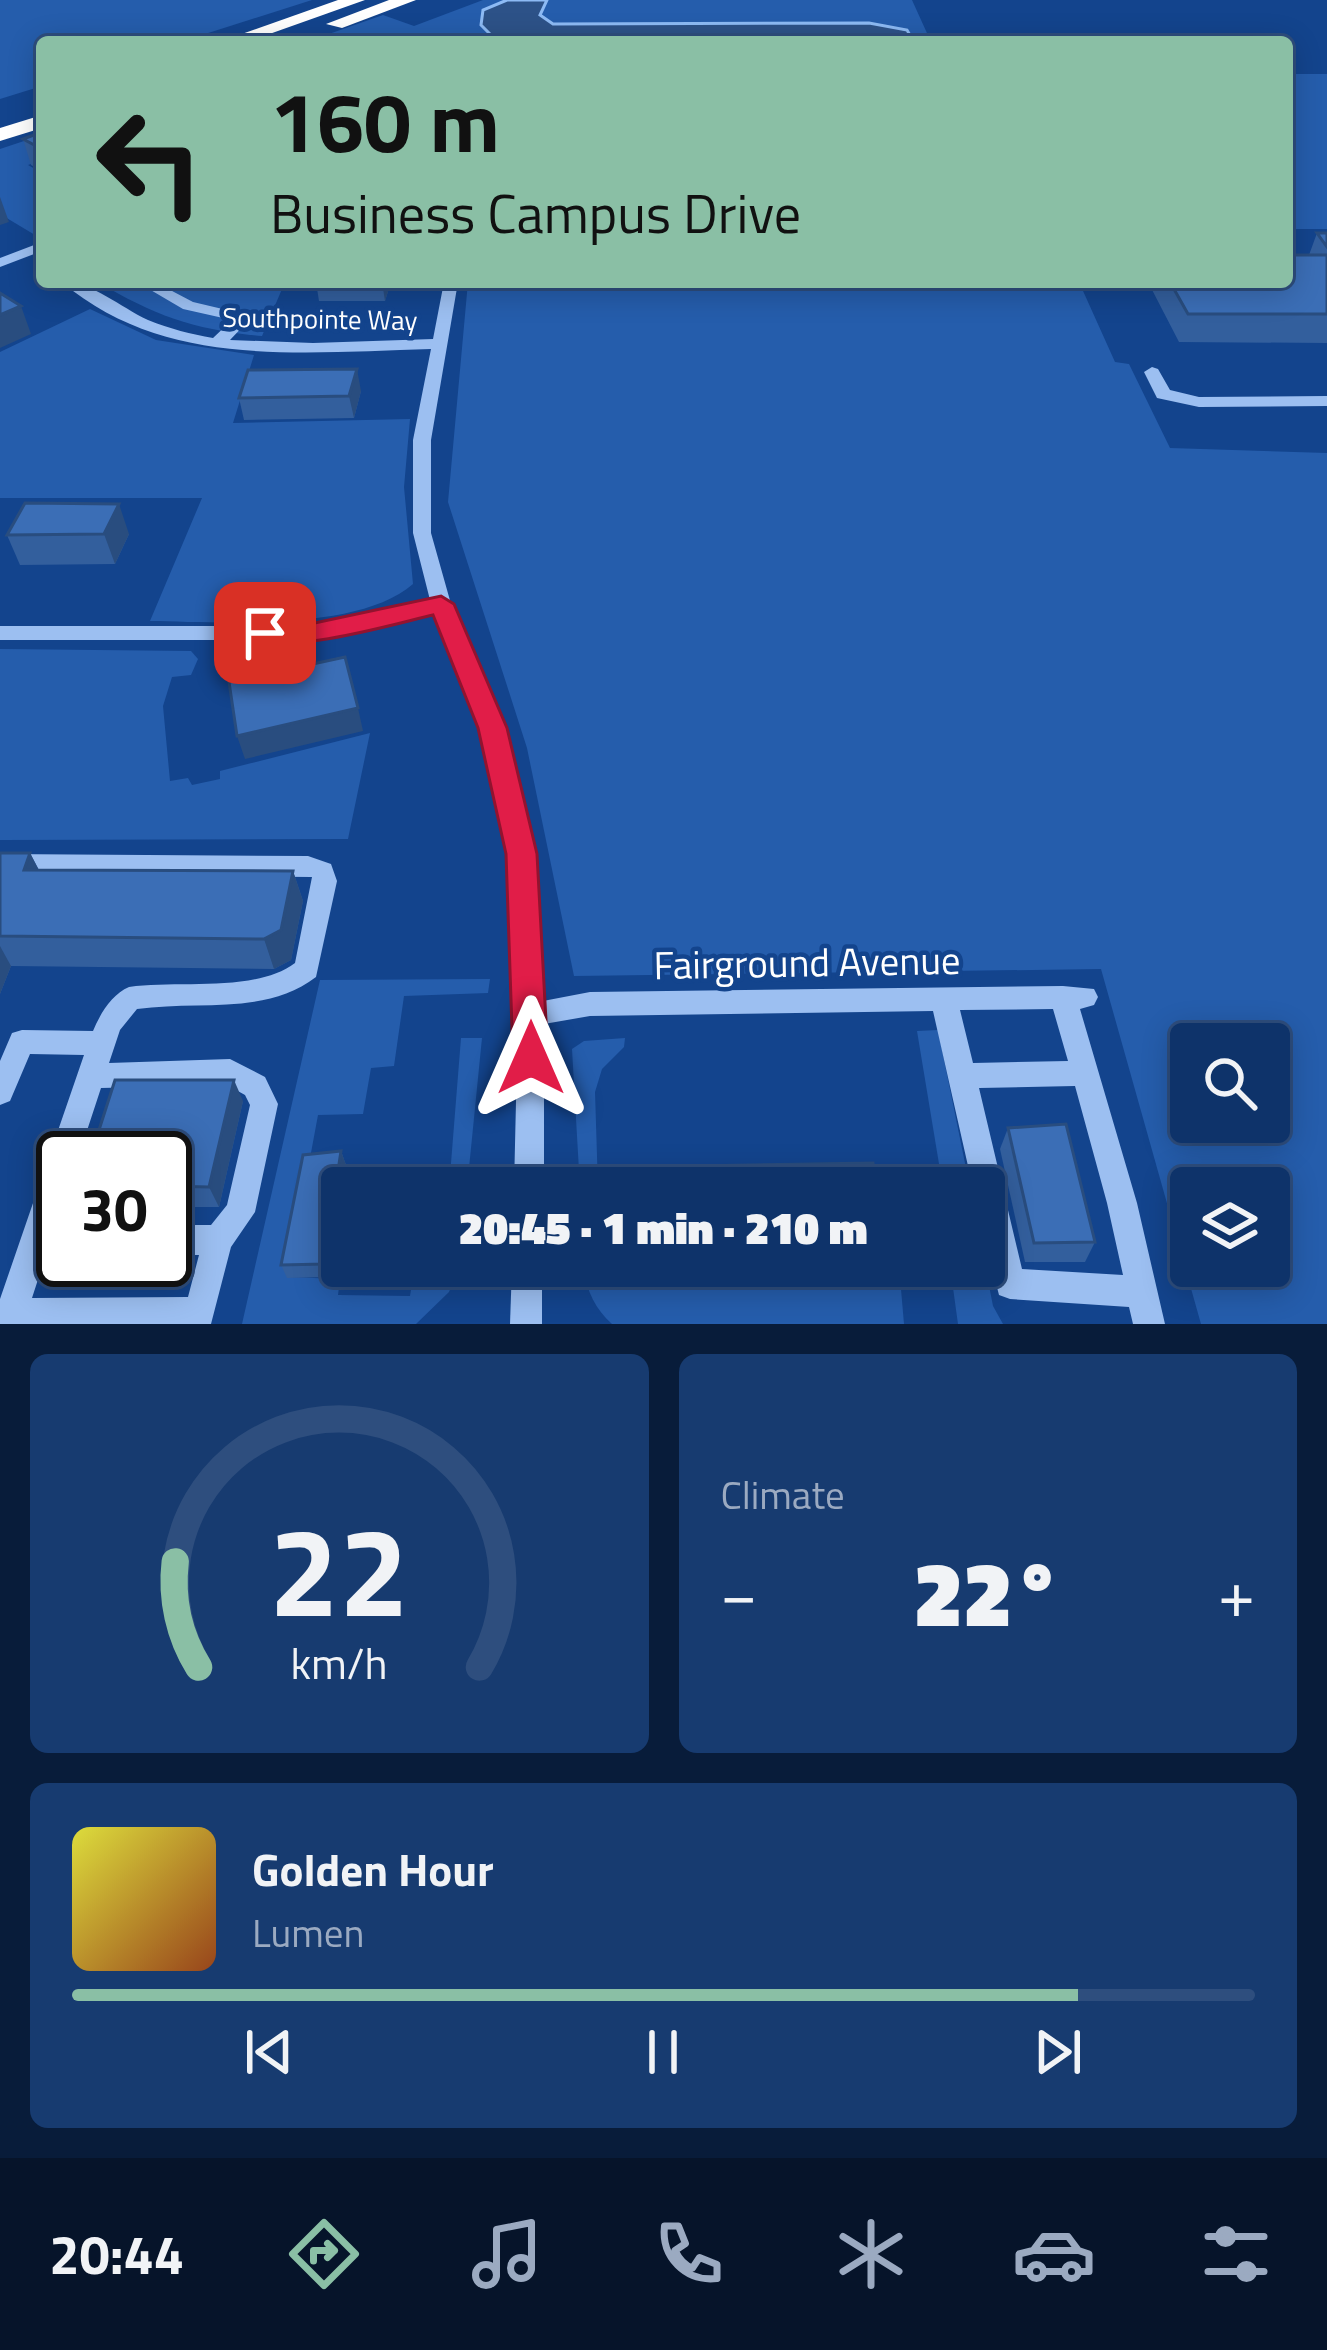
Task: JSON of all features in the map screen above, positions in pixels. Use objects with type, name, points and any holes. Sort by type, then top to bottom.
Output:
[{"type":"highway","points":[[246,36],[356,0]]},
{"type":"highway","points":[[298,36],[407,0]]},
{"type":"highway","points":[[0,116],[36,105]]},
{"type":"highway","points":[[0,135],[36,123]]},
{"type":"street","points":[[0,262],[36,248]]},
{"type":"street","points":[[20,255],[36,264]]},
{"type":"street","name":"Southpointe Way","points":[[80,288],[184,338],[268,346],[439,344]]},
{"type":"street","points":[[155,288],[188,306],[243,318],[219,341]]},
{"type":"street","points":[[450,288],[422,440],[422,533],[441,604],[492,728],[522,854],[531,1015],[529,1167]]},
{"type":"street","points":[[1152,372],[1163,394],[1199,402],[1327,401]]},
{"type":"street","points":[[0,633],[310,633],[441,604]]},
{"type":"street","points":[[0,863],[308,866],[322,871],[325,881],[307,969],[298,980],[129,1000],[109,1024],[77,1131]]},
{"type":"street","name":"Fairground Avenue","points":[[531,1015],[590,1004],[1074,997],[1084,1073]]},
{"type":"street","points":[[944,999],[1010,1284],[1142,1292]]},
{"type":"street","points":[[0,1092],[22,1042],[102,1042]]},
{"type":"street","points":[[36,1262],[6,1312],[85,1319],[200,1313],[218,1240],[240,1212],[264,1104],[255,1086],[230,1072],[91,1076]]},
{"type":"street","points":[[960,1076],[1084,1073],[1149,1324]]},
{"type":"street","points":[[192,1240],[218,1240]]},
{"type":"street","points":[[526,1324],[527,1287]]},
{"type":"shaded area","points":[[0,0],[312,0],[199,36],[36,36],[36,88],[0,99]]},
{"type":"shaded area","points":[[483,0],[507,0],[483,10],[481,26],[492,36],[323,36],[383,15],[414,26]]},
{"type":"shaded area","points":[[507,0],[547,0],[540,15],[553,24],[869,23],[907,30],[910,36],[492,36],[481,25],[483,10]]},
{"type":"shaded area","points":[[547,0],[912,0],[928,36],[910,36],[907,30],[869,23],[553,24],[539,15]]},
{"type":"shaded area","points":[[1293,74],[1327,74],[1327,229],[1293,229]]},
{"type":"shaded area","points":[[36,137],[36,162],[28,165],[36,170],[36,236],[0,214],[0,149]]},
{"type":"shaded area","points":[[109,288],[282,288],[262,336],[176,320]]},
{"type":"shaded area","points":[[467,288],[1082,288],[1115,362],[1129,364],[1170,448],[1327,453],[1327,1324],[1201,1324],[1191,1287],[1290,1287],[1290,1167],[1170,1167],[1170,1214],[1101,969],[574,976],[527,748],[448,502]]},
{"type":"shaded area","points":[[90,309],[156,340],[254,355],[233,423],[410,419],[404,487],[413,584],[389,599],[324,617],[150,621],[202,498],[0,498],[0,352]]},
{"type":"shaded area","points":[[0,649],[191,651],[198,659],[191,675],[172,677],[163,706],[170,781],[188,778],[192,785],[220,779],[220,771],[370,733],[348,839],[0,840]]},
{"type":"shaded area","points":[[490,979],[488,993],[404,996],[394,1066],[371,1068],[363,1114],[318,1115],[288,1277],[321,1278],[321,1287],[339,1287],[338,1295],[410,1296],[412,1287],[451,1287],[416,1324],[242,1324],[320,980]]},
{"type":"shaded area","points":[[938,1030],[966,1167],[940,1167],[917,1031]]},
{"type":"shaded area","points":[[461,1038],[482,1038],[469,1167],[451,1167]]},
{"type":"shaded area","points":[[625,1038],[624,1047],[602,1069],[595,1092],[597,1167],[579,1167],[572,1049],[584,1041]]},
{"type":"shaded area","points":[[588,1287],[901,1287],[904,1324],[612,1324]]},
{"type":"shaded area","points":[[953,1287],[989,1287],[1003,1324],[958,1324]]},
{"type":"building","points":[[1293,255],[1327,255],[1327,314],[1188,314],[1173,288],[1293,288]]},
{"type":"building","points":[[0,293],[21,306],[0,315]]},
{"type":"building","points":[[357,369],[349,396],[239,398],[248,370]]},
{"type":"building","points":[[25,503],[119,504],[104,534],[7,535]]},
{"type":"building","points":[[345,657],[358,708],[237,736],[229,682]]},
{"type":"building","points":[[0,853],[30,853],[24,870],[293,871],[281,930],[264,939],[0,936]]},
{"type":"building","points":[[115,1080],[234,1080],[209,1187],[192,1187],[192,1131],[99,1131]]},
{"type":"building","points":[[1066,1124],[1095,1242],[1034,1243],[1008,1128]]},
{"type":"building","points":[[341,1151],[339,1167],[321,1167],[321,1264],[281,1265],[303,1155]]},
{"type":"building","points":[[873,1163],[873,1167],[693,1167]]},
{"type":"route","points":[[265,633],[310,633],[441,604],[492,728],[522,854],[531,1058]]}]
